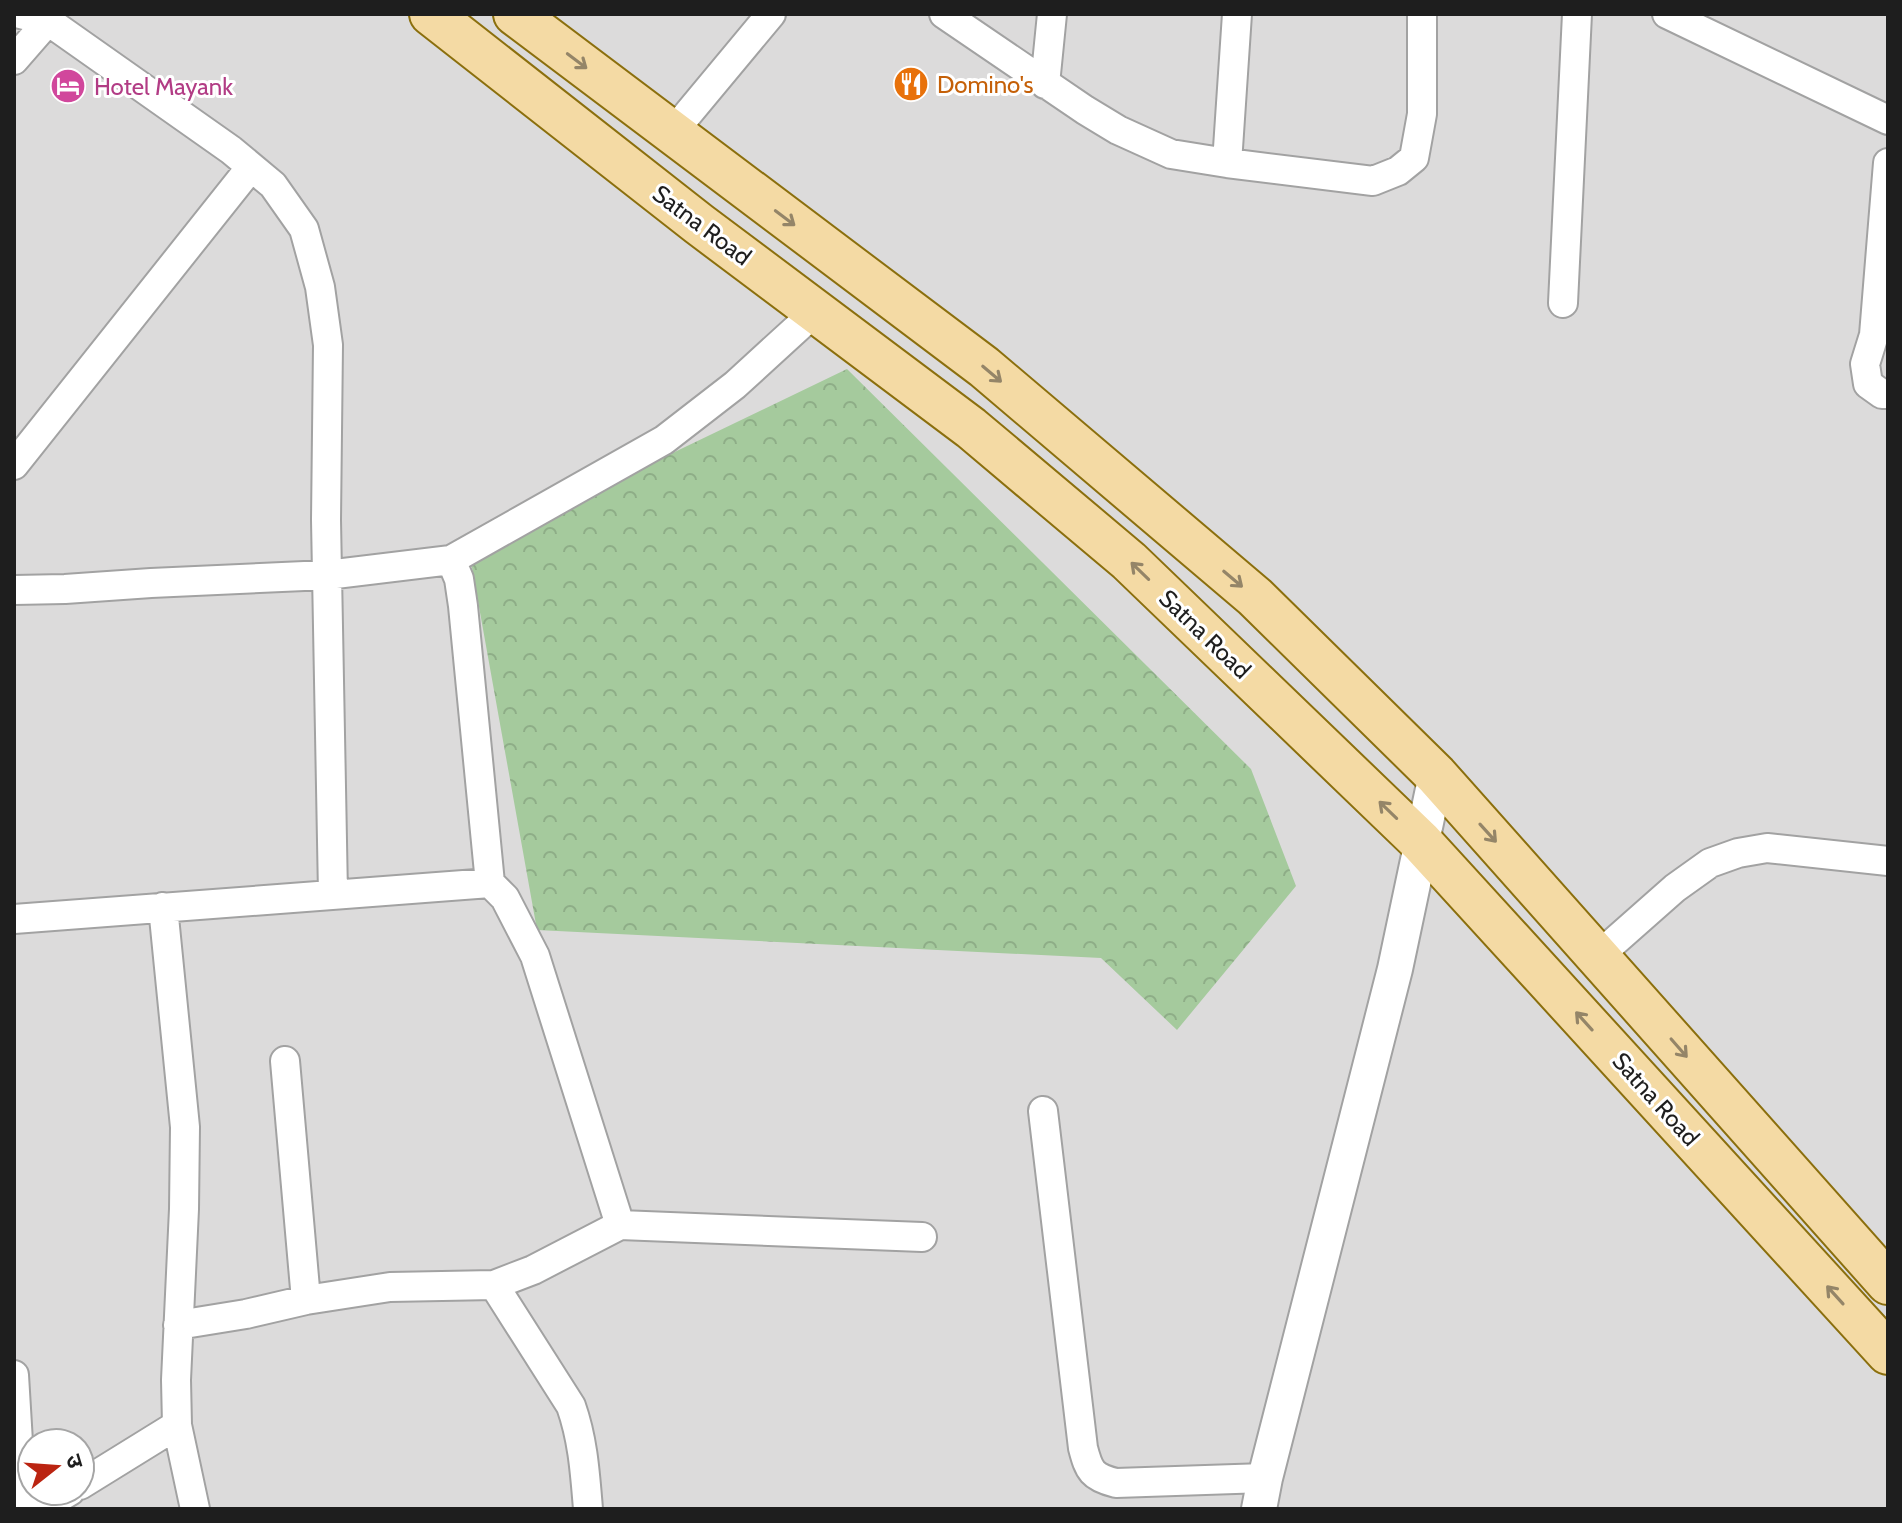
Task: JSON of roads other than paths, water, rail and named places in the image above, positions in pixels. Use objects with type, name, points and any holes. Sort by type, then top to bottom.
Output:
[{"type":"main road","name":"Satna Road","points":[[431,14],[699,224],[971,428],[1129,561],[1421,842],[1888,1353]]},
{"type":"main road","points":[[515,14],[984,367],[1255,597],[1436,775],[1888,1283]]},
{"type":"street","points":[[672,133],[771,14]]},
{"type":"street","points":[[944,14],[1118,130],[1171,154],[1373,181],[1398,171],[1414,158],[1422,114],[1422,14]]},
{"type":"street","points":[[1045,84],[1052,14]]},
{"type":"street","points":[[1227,163],[1237,14]]},
{"type":"street","points":[[1563,303],[1577,14]]},
{"type":"street","points":[[1667,14],[1888,120]]},
{"type":"street","points":[[14,60],[31,16],[231,150],[273,185],[304,229],[320,287],[328,345],[327,575],[333,894]]},
{"type":"street","points":[[1888,163],[1886,221],[1874,335],[1865,364],[1868,384],[1882,394],[1888,394]]},
{"type":"street","points":[[14,465],[251,167]]},
{"type":"street","points":[[14,590],[327,575],[451,560],[664,440],[735,385],[816,311]]},
{"type":"street","points":[[451,560],[459,579],[463,606],[490,883],[505,898],[535,956],[620,1225]]},
{"type":"street","points":[[1043,1111],[1083,1448],[1088,1468],[1098,1478],[1116,1483],[1262,1494],[1395,969],[1436,775]]},
{"type":"street","points":[[1598,956],[1675,888],[1710,863],[1738,853],[1767,848],[1888,861]]},
{"type":"street","points":[[14,919],[490,883]]},
{"type":"street","points":[[163,907],[185,1127],[177,1425],[195,1509]]},
{"type":"street","points":[[285,1061],[306,1300]]},
{"type":"street","points":[[178,1325],[390,1287],[494,1285],[533,1270],[620,1225],[922,1237]]},
{"type":"street","points":[[494,1285],[571,1406],[579,1428],[588,1509]]},
{"type":"street","points":[[14,1375],[22,1509]]},
{"type":"street","points":[[96,1475],[177,1425]]},
{"type":"place","name":"Domino's","points":[[911,84]]},
{"type":"place","name":"Hotel Mayank","points":[[68,86]]}]
